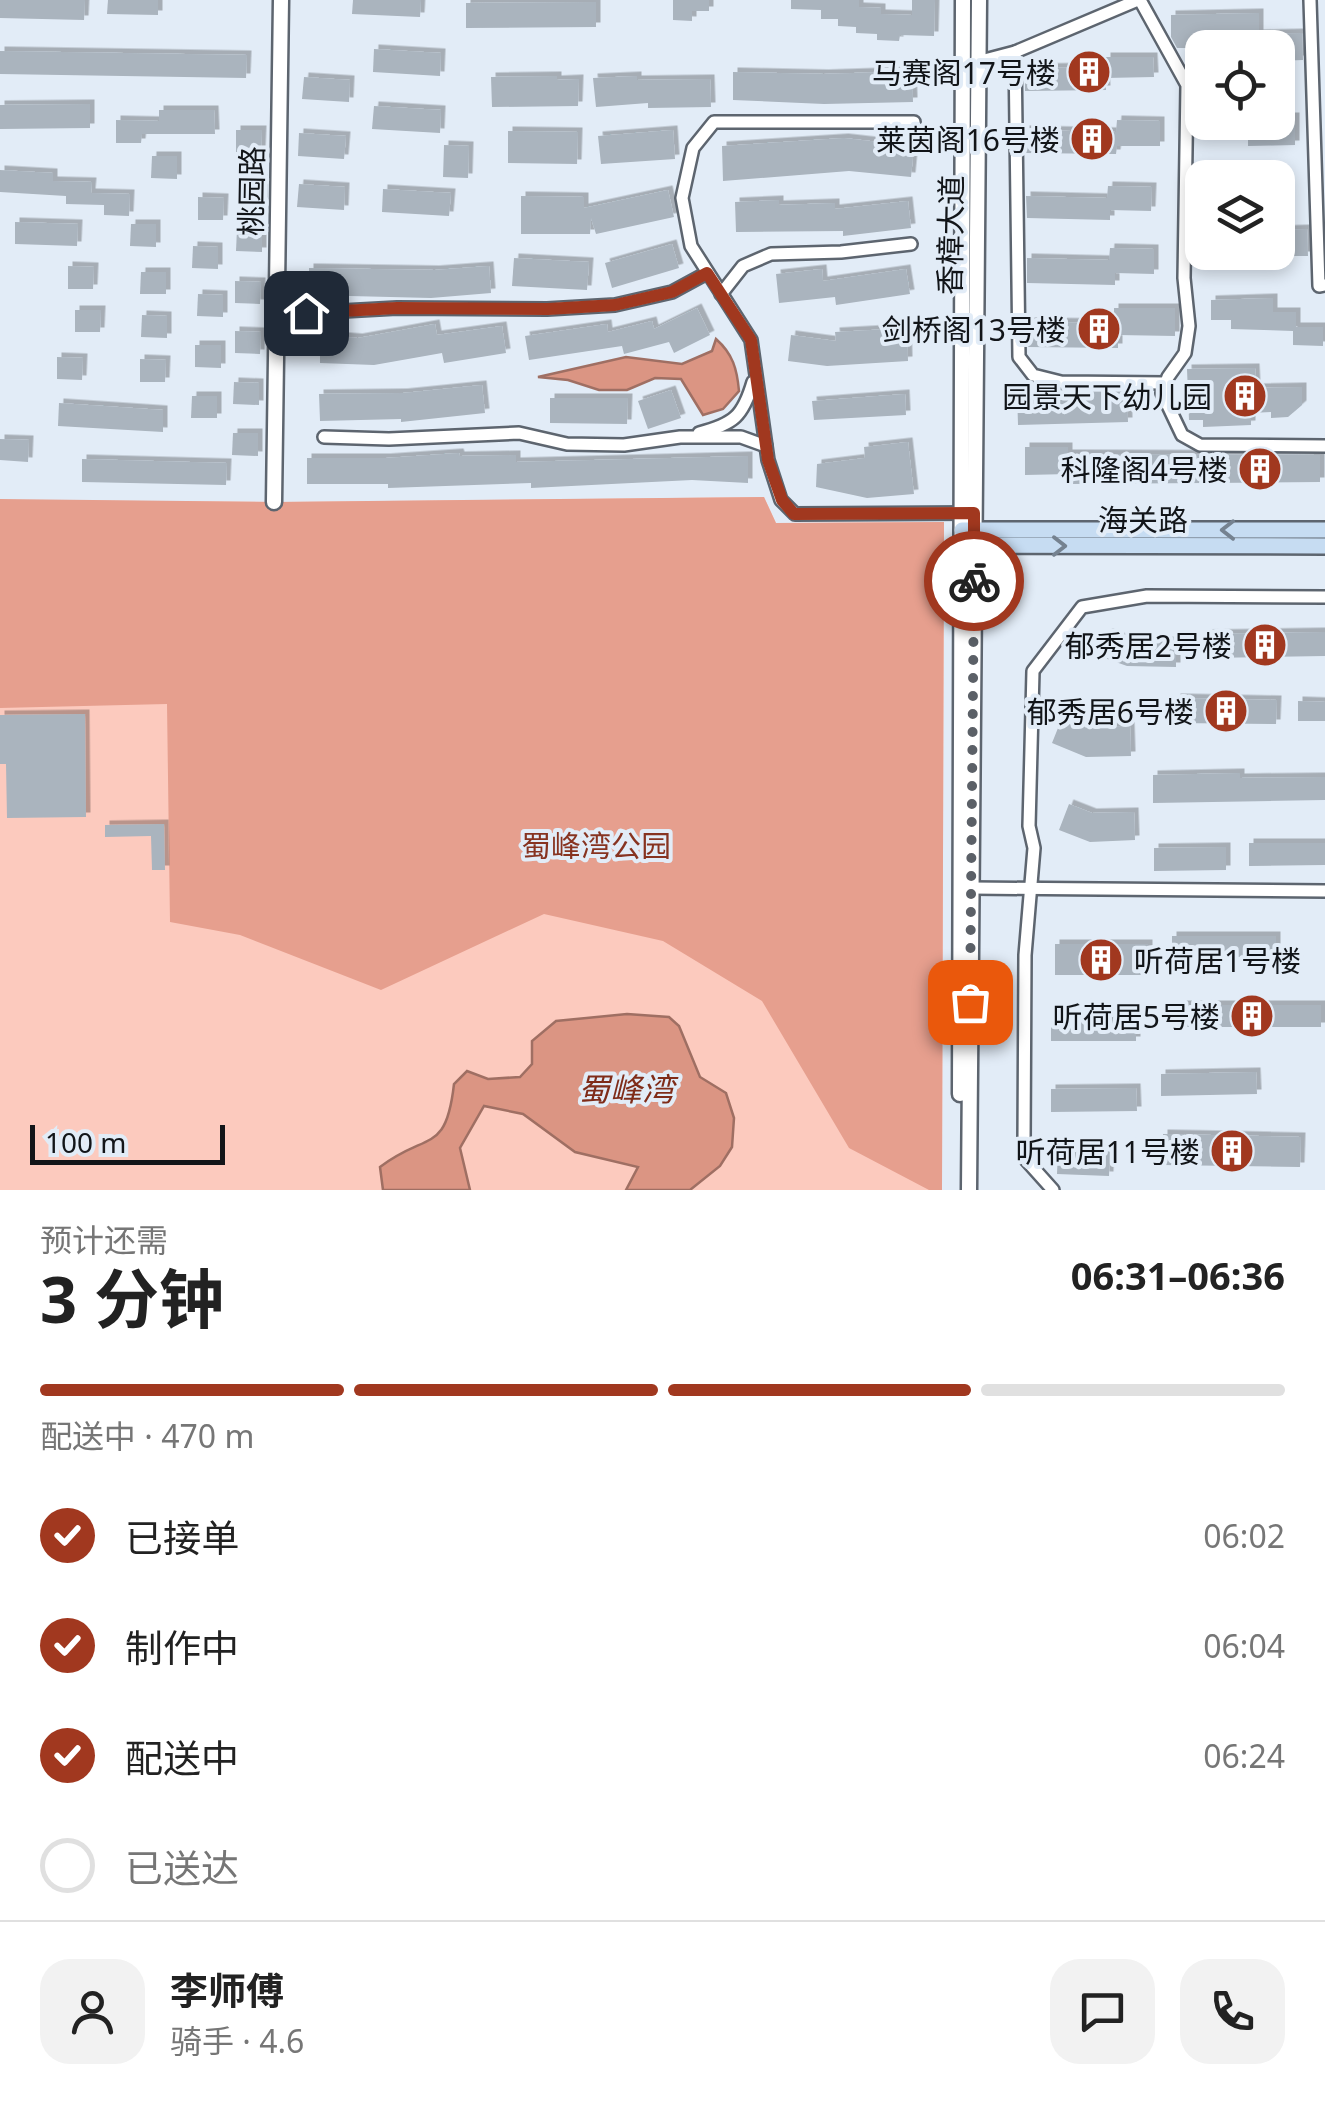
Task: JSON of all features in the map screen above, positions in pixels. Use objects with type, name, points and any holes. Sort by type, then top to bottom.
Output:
[{"type":"main road","name":"海关路","points":[[968,529],[1325,530]]},
{"type":"main road","name":"海关路","points":[[968,529],[1325,546]]},
{"type":"street","name":"桃园路","points":[[274,502],[281,0]]},
{"type":"street","name":"香樟大道","points":[[960,1190],[971,63],[964,0]]},
{"type":"street","name":"香樟大道","points":[[971,63],[979,0]]},
{"type":"street","points":[[971,63],[1015,52],[1138,0],[1187,86],[1184,278],[1190,326],[1185,353],[1162,394],[1182,435],[1200,444],[1325,446]]},
{"type":"street","points":[[1310,0],[1320,286],[1325,285]]},
{"type":"street","points":[[1015,52],[1020,357],[1033,374],[1061,382],[1166,383]]},
{"type":"street","points":[[914,122],[714,122],[694,148],[682,198],[691,246],[751,340],[766,446],[782,500],[794,514],[968,529]]},
{"type":"street","points":[[721,294],[743,266],[771,254],[911,244]]},
{"type":"street","points":[[306,313],[615,305],[672,292],[707,273]]},
{"type":"street","points":[[680,438],[724,426],[744,409],[755,375]]},
{"type":"street","points":[[324,438],[519,433],[566,444],[624,445],[680,438],[741,437],[766,446]]},
{"type":"street","name":"香樟大道","points":[[968,529],[972,888],[969,1190]]},
{"type":"street","points":[[1053,1190],[1027,1161],[1024,1144],[1025,955],[1034,848],[1029,826],[1033,671],[1082,607],[1146,596],[1325,597]]},
{"type":"street","points":[[972,888],[1325,891]]},
{"type":"green space","name":"蜀峰湾公园","points":[[764,497],[776,523],[944,522],[942,1190],[0,1190],[0,500],[283,502]]},
{"type":"green space","name":"蜀峰湾公园","points":[[764,497],[776,523],[944,522],[942,1190],[929,1190],[849,1148],[762,1001],[663,941],[544,914],[381,990],[240,935],[170,922],[167,704],[0,708],[0,499],[274,502]]},
{"type":"water","points":[[716,339],[733,362],[739,391],[723,409],[703,415],[681,379],[655,378],[627,390],[599,390],[568,380],[538,377],[626,357],[682,364],[712,351]]},
{"type":"water","name":"蜀峰湾","points":[[627,1014],[669,1017],[679,1026],[700,1077],[726,1093],[734,1118],[732,1147],[720,1166],[690,1190],[626,1190],[638,1167],[575,1152],[523,1114],[484,1106],[460,1148],[470,1190],[383,1190],[380,1167],[439,1132],[446,1122],[454,1084],[467,1071],[488,1079],[520,1077],[532,1064],[532,1041],[556,1021]]},
{"type":"building","points":[[0,0],[85,0],[84,20],[0,18]]},
{"type":"building","points":[[108,0],[158,0],[158,15],[107,14]]},
{"type":"building","points":[[353,0],[421,0],[420,17],[352,14]]},
{"type":"building","points":[[673,0],[709,0],[709,11],[692,11],[692,21],[673,20]]},
{"type":"building","points":[[791,0],[859,0],[859,7],[881,8],[881,14],[912,15],[912,0],[935,0],[934,36],[900,35],[899,41],[877,40],[877,34],[856,33],[856,27],[838,26],[838,19],[821,19],[821,10],[791,9]]},
{"type":"building","points":[[596,2],[596,27],[466,28],[466,3]]},
{"type":"building","points":[[1259,13],[1259,30],[1185,30],[1185,48],[1177,48],[1171,37],[1171,15]]},
{"type":"building","points":[[1295,33],[1302,33],[1303,60],[1295,60]]},
{"type":"building","points":[[374,49],[441,53],[440,76],[373,72]]},
{"type":"building","points":[[0,51],[247,55],[246,78],[0,74]]},
{"type":"building","name":"马赛阁17号楼","points":[[1106,57],[1153,57],[1154,77],[1105,78],[1106,90],[1025,91],[1025,68],[1106,67]]},
{"type":"building","points":[[912,71],[913,102],[733,100],[733,72]]},
{"type":"building","points":[[557,76],[557,80],[579,79],[578,106],[492,107],[491,77]]},
{"type":"building","points":[[637,76],[637,80],[710,79],[711,107],[648,108],[648,103],[596,107],[593,78]]},
{"type":"building","points":[[304,77],[350,80],[349,102],[302,99]]},
{"type":"building","points":[[90,104],[90,128],[0,129],[0,105]]},
{"type":"building","points":[[374,106],[441,110],[440,133],[372,129]]},
{"type":"building","points":[[159,110],[214,110],[215,134],[142,134],[141,143],[116,143],[116,120],[159,121]]},
{"type":"building","name":"莱茵阁16号楼","points":[[1117,120],[1160,121],[1160,146],[1117,146],[1116,154],[1026,153],[1025,130],[1116,132]]},
{"type":"building","points":[[236,130],[262,130],[261,153],[236,152]]},
{"type":"building","points":[[673,130],[675,159],[601,164],[598,136]]},
{"type":"building","points":[[508,131],[578,132],[577,164],[508,163]]},
{"type":"building","points":[[299,133],[346,136],[344,159],[298,156]]},
{"type":"building","points":[[844,138],[914,146],[911,177],[849,171],[723,181],[722,146]]},
{"type":"building","points":[[1248,140],[1295,140],[1295,145],[1248,146]]},
{"type":"building","points":[[444,145],[469,146],[468,178],[443,177]]},
{"type":"building","points":[[152,156],[177,156],[177,179],[151,178]]},
{"type":"building","points":[[0,170],[53,173],[53,181],[92,182],[91,193],[130,194],[129,216],[104,215],[104,205],[66,204],[66,196],[0,192]]},
{"type":"building","points":[[238,179],[263,179],[263,202],[237,201]]},
{"type":"building","points":[[299,184],[345,187],[344,210],[297,207]]},
{"type":"building","points":[[1108,186],[1152,187],[1151,211],[1110,210],[1110,220],[1027,218],[1026,196],[1107,198]]},
{"type":"building","points":[[383,189],[451,193],[449,216],[382,212]]},
{"type":"building","points":[[668,190],[674,217],[596,234],[591,218],[590,234],[521,234],[521,196],[584,197],[584,208]]},
{"type":"building","points":[[198,197],[224,198],[223,220],[198,220]]},
{"type":"building","points":[[779,200],[779,205],[835,203],[835,209],[908,201],[911,228],[843,236],[843,231],[736,232],[735,202]]},
{"type":"building","points":[[15,222],[78,224],[77,246],[15,244]]},
{"type":"building","points":[[131,224],[156,224],[156,247],[130,246]]},
{"type":"building","points":[[237,229],[262,230],[262,252],[236,251]]},
{"type":"building","points":[[1295,229],[1307,229],[1308,256],[1295,256]]},
{"type":"building","points":[[672,244],[679,268],[612,288],[605,263]]},
{"type":"building","points":[[193,246],[218,247],[218,269],[192,268]]},
{"type":"building","points":[[1110,248],[1154,249],[1154,274],[1115,273],[1115,285],[1027,283],[1027,258],[1109,260]]},
{"type":"building","points":[[514,258],[589,262],[587,290],[512,286]]},
{"type":"building","points":[[68,266],[94,267],[93,289],[68,289]]},
{"type":"building","points":[[489,266],[491,293],[431,298],[309,295],[309,268],[435,270]]},
{"type":"building","points":[[822,269],[823,281],[906,269],[910,294],[836,305],[835,297],[779,303],[776,274]]},
{"type":"building","points":[[141,272],[166,272],[166,294],[140,294]]},
{"type":"building","points":[[235,281],[261,282],[260,304],[235,303]]},
{"type":"building","points":[[198,294],[223,295],[223,317],[197,316]]},
{"type":"building","points":[[1273,298],[1273,312],[1296,312],[1296,327],[1323,327],[1323,346],[1293,345],[1293,331],[1231,329],[1231,320],[1211,320],[1211,300]]},
{"type":"building","points":[[697,308],[710,335],[674,353],[669,342],[624,354],[622,346],[529,360],[525,336],[607,324],[608,332],[652,321],[654,329]]},
{"type":"building","name":"剑桥阁13号楼","points":[[1114,308],[1175,308],[1175,336],[1118,335],[1118,348],[1028,347],[1028,322],[1114,323]]},
{"type":"building","points":[[75,310],[101,310],[100,332],[75,332]]},
{"type":"building","points":[[142,315],[167,316],[167,338],[141,337]]},
{"type":"building","points":[[435,324],[437,335],[502,326],[506,353],[444,363],[442,353],[374,365],[320,363],[320,335],[358,338]]},
{"type":"building","points":[[907,328],[908,361],[827,366],[788,361],[791,335],[836,341],[835,332]]},
{"type":"building","points":[[235,331],[261,332],[260,354],[235,353]]},
{"type":"building","points":[[195,345],[221,345],[221,368],[195,367]]},
{"type":"building","points":[[57,357],[83,358],[82,380],[57,379]]},
{"type":"building","points":[[140,359],[166,360],[165,382],[140,382]]},
{"type":"building","name":"园景天下幼儿园","points":[[1255,368],[1256,388],[1302,387],[1302,405],[1288,417],[1271,418],[1271,412],[1251,413],[1251,425],[1203,427],[1203,420],[1189,420],[1187,369]]},
{"type":"building","points":[[234,382],[259,383],[259,405],[233,404]]},
{"type":"building","points":[[482,385],[485,413],[401,422],[320,421],[319,394],[403,393]]},
{"type":"building","points":[[671,390],[681,418],[648,429],[638,401]]},
{"type":"building","points":[[1017,391],[1127,392],[1128,422],[1018,425]]},
{"type":"building","points":[[905,394],[906,415],[814,420],[812,401]]},
{"type":"building","points":[[192,396],[217,396],[217,418],[191,418]]},
{"type":"building","points":[[550,398],[628,398],[627,424],[550,423]]},
{"type":"building","points":[[59,403],[163,410],[163,432],[58,426]]},
{"type":"building","points":[[233,433],[258,433],[258,456],[232,455]]},
{"type":"building","points":[[0,439],[29,440],[28,462],[0,460]]},
{"type":"building","points":[[908,442],[914,494],[867,498],[816,487],[817,464],[865,458],[864,447]]},
{"type":"building","points":[[1025,447],[1068,447],[1068,454],[1320,455],[1320,482],[1070,484],[1070,474],[1025,475]]},
{"type":"building","points":[[516,455],[516,462],[748,456],[748,483],[692,480],[531,488],[531,483],[388,488],[388,484],[307,484],[307,458]]},
{"type":"building","points":[[82,459],[227,463],[226,485],[82,482]]},
{"type":"building","name":"郁秀居2号楼","points":[[1325,632],[1325,656],[1205,658],[1205,634]]},
{"type":"building","points":[[1108,633],[1129,641],[1176,641],[1176,667],[1127,666],[1099,656]]},
{"type":"building","name":"郁秀居6号楼","points":[[1176,698],[1277,700],[1276,724],[1176,723]]},
{"type":"building","points":[[1298,701],[1325,702],[1325,721],[1298,721]]},
{"type":"building","points":[[85,714],[86,817],[7,818],[6,764],[0,764],[0,715]]},
{"type":"building","points":[[1062,718],[1086,727],[1130,726],[1131,756],[1086,757],[1052,743]]},
{"type":"building","points":[[1240,773],[1240,778],[1325,777],[1325,800],[1153,803],[1153,775]]},
{"type":"building","points":[[1069,804],[1092,813],[1134,812],[1135,840],[1090,842],[1059,830]]},
{"type":"building","points":[[164,824],[165,870],[152,870],[151,836],[105,837],[105,825]]},
{"type":"building","points":[[1249,843],[1325,843],[1325,865],[1249,866]]},
{"type":"building","points":[[1226,847],[1226,870],[1154,871],[1154,848]]},
{"type":"building","points":[[1172,936],[1276,936],[1276,957],[1172,957]]},
{"type":"building","name":"听荷居1号楼","points":[[1055,944],[1148,944],[1148,975],[1055,975]]},
{"type":"building","name":"听荷居5号楼","points":[[1182,1005],[1321,1005],[1321,1027],[1182,1027]]},
{"type":"building","name":"听荷居5号楼","points":[[1051,1021],[1136,1021],[1136,1041],[1051,1041]]},
{"type":"building","points":[[1256,1072],[1257,1094],[1161,1096],[1161,1074]]},
{"type":"building","points":[[1136,1088],[1137,1111],[1051,1112],[1051,1089]]},
{"type":"building","name":"听荷居11号楼","points":[[1163,1134],[1301,1137],[1300,1167],[1163,1165]]},
{"type":"building","points":[[1058,1150],[1110,1151],[1109,1176],[1057,1174]]},
{"type":"way so far","points":[[970,1002],[974,581]]},
{"type":"place","name":"马赛阁17号楼","points":[[1089,72]]},
{"type":"place","name":"莱茵阁16号楼","points":[[1092,139]]},
{"type":"place","name":"剑桥阁13号楼","points":[[1099,329]]},
{"type":"place","name":"园景天下幼儿园","points":[[1245,396]]},
{"type":"place","name":"科隆阁4号楼","points":[[1260,469]]},
{"type":"place","name":"郁秀居2号楼","points":[[1265,645]]},
{"type":"place","name":"郁秀居6号楼","points":[[1226,711]]},
{"type":"place","name":"听荷居1号楼","points":[[1101,960]]},
{"type":"place","name":"听荷居5号楼","points":[[1252,1016]]},
{"type":"place","name":"听荷居11号楼","points":[[1232,1151]]},
{"type":"route","points":[[306,313],[615,305],[672,292],[707,273],[751,340],[768,460],[782,500],[794,514],[974,513],[974,581]]}]
